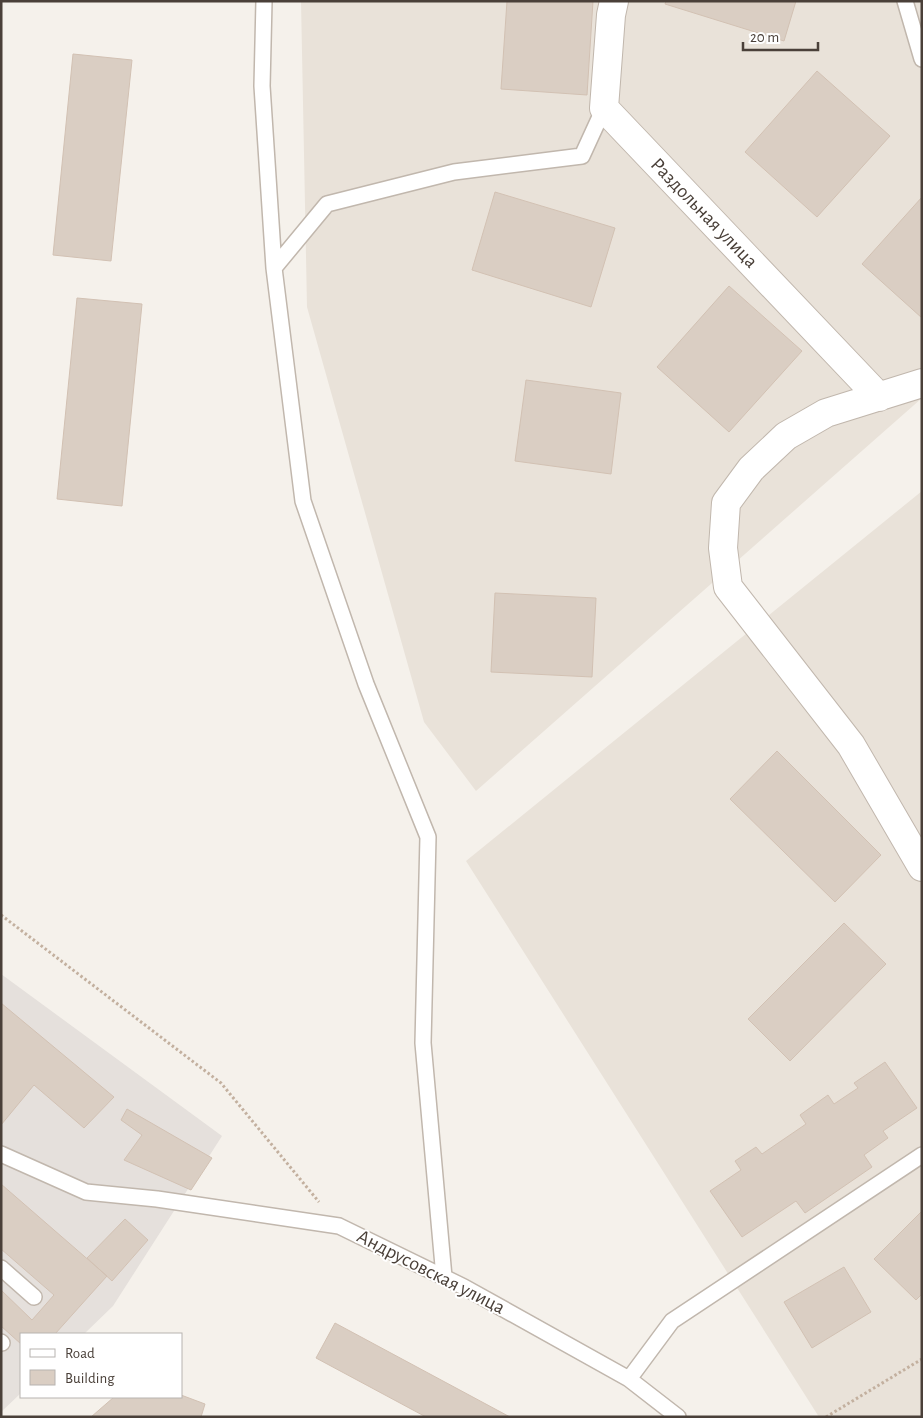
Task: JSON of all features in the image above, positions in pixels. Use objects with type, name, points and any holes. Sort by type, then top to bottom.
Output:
[{"type":"street","points":[[604,108],[611,15],[614,1]]},
{"type":"street","name":"Раздольная улица","points":[[604,108],[879,397]]},
{"type":"street","points":[[922,383],[826,413],[786,436],[751,469],[726,503],[723,548],[728,587],[850,745],[922,867]]},
{"type":"lane","points":[[264,1],[262,86],[274,268],[303,501],[366,684],[428,837],[424,1043],[444,1277]]},
{"type":"lane","points":[[905,1],[922,59]]},
{"type":"lane","points":[[274,268],[327,204],[454,172],[582,156],[604,108]]},
{"type":"lane","name":"Андрусовская улица","points":[[1,1154],[86,1192],[157,1199],[339,1226],[464,1287],[629,1379],[678,1417]]},
{"type":"lane","points":[[629,1379],[672,1321],[922,1155]]},
{"type":"lane","points":[[1,1268],[34,1297]]},
{"type":"path","points":[[1,915],[221,1083],[339,1226]]},
{"type":"path","points":[[826,1417],[922,1359]]},
{"type":"shaded area","points":[[301,1],[922,1],[922,398],[476,791],[424,722],[307,307]]},
{"type":"shaded area","points":[[922,491],[922,1417],[819,1417],[466,861]]},
{"type":"shaded area","points":[[1,974],[222,1136],[113,1306],[85,1333],[20,1333],[20,1394],[1,1412]]},
{"type":"building","points":[[507,1],[593,1],[587,95],[501,89]]},
{"type":"building","points":[[666,1],[796,1],[784,41],[665,4]]},
{"type":"building","points":[[73,54],[132,60],[111,261],[53,255]]},
{"type":"building","points":[[817,71],[890,136],[817,217],[745,152]]},
{"type":"building","points":[[495,192],[615,228],[591,307],[472,270]]},
{"type":"building","points":[[922,197],[922,318],[862,264]]},
{"type":"building","points":[[729,286],[802,351],[729,432],[657,367]]},
{"type":"building","points":[[77,298],[142,304],[122,506],[57,499]]},
{"type":"building","points":[[526,380],[621,393],[611,474],[515,461]]},
{"type":"building","points":[[495,593],[596,598],[592,677],[491,672]]},
{"type":"building","points":[[777,751],[881,855],[835,902],[730,799]]},
{"type":"building","points":[[844,923],[886,964],[790,1061],[748,1019]]},
{"type":"building","points":[[1,1003],[114,1097],[84,1128],[34,1085],[1,1125]]},
{"type":"building","points":[[885,1062],[917,1108],[883,1131],[888,1138],[864,1155],[872,1167],[805,1213],[796,1201],[742,1237],[710,1191],[741,1170],[735,1161],[756,1147],[762,1154],[806,1124],[800,1115],[828,1095],[834,1104],[858,1088],[854,1083]]},
{"type":"building","points":[[127,1109],[212,1158],[191,1190],[124,1160],[142,1135],[121,1120]]},
{"type":"building","points":[[1,1184],[107,1276],[56,1333],[20,1333],[20,1343],[1,1326],[1,1290],[32,1320],[54,1295],[1,1249]]},
{"type":"building","points":[[922,1211],[922,1294],[916,1300],[874,1259]]},
{"type":"building","points":[[125,1219],[148,1240],[112,1281],[87,1258]]},
{"type":"building","points":[[844,1267],[871,1312],[812,1348],[784,1302]]},
{"type":"building","points":[[335,1323],[510,1417],[426,1417],[316,1358]]},
{"type":"building","points":[[182,1395],[205,1404],[201,1417],[91,1417],[113,1398],[182,1398]]}]
